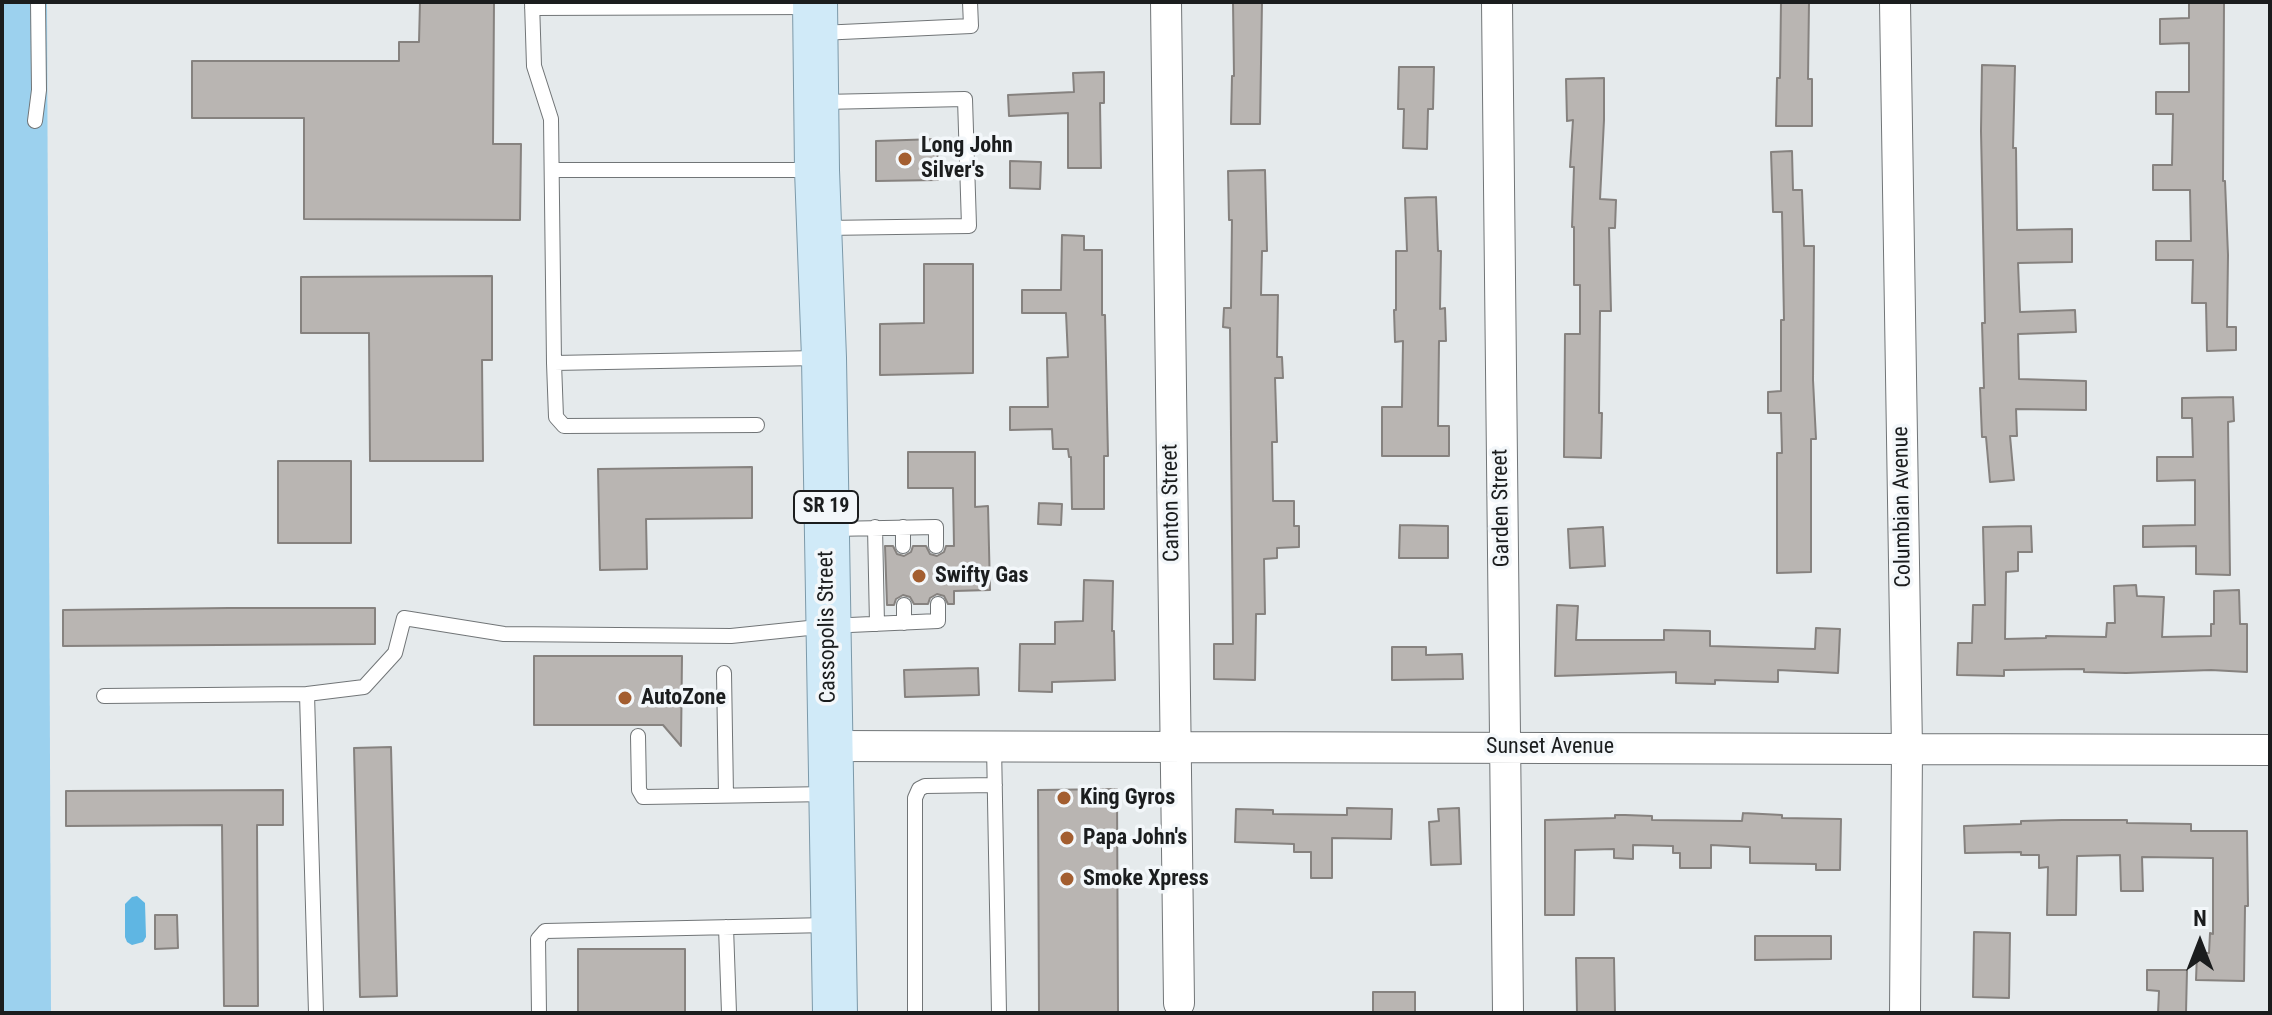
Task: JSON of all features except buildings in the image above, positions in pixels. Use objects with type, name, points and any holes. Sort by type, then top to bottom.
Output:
[{"type":"main road","name":"Cassopolis Street","points":[[815,14],[835,1013]]},
{"type":"street","name":"Canton Street","points":[[1166,2],[1179,1003]]},
{"type":"street","name":"Garden Street","points":[[1497,2],[1508,1013]]},
{"type":"street","name":"Columbian Avenue","points":[[1895,2],[1907,749],[1905,1013]]},
{"type":"street","name":"Sunset Avenue","points":[[830,746],[2270,750]]},
{"type":"lane","points":[[35,121],[39,90],[38,2]]},
{"type":"lane","points":[[757,425],[564,426],[556,417],[551,119],[534,66],[532,5],[815,14],[971,26],[970,2]]},
{"type":"lane","points":[[816,102],[965,99],[969,226],[819,228]]},
{"type":"lane","points":[[553,170],[817,170]]},
{"type":"lane","points":[[554,363],[824,358]]},
{"type":"lane","points":[[875,527],[877,624]]},
{"type":"lane","points":[[903,527],[903,546]]},
{"type":"lane","points":[[826,529],[936,527],[936,546]]},
{"type":"lane","points":[[104,696],[307,694],[364,687],[395,653],[404,618],[504,634],[731,636],[828,626],[938,621],[938,604]]},
{"type":"lane","points":[[904,605],[904,623]]},
{"type":"lane","points":[[724,673],[726,795]]},
{"type":"lane","points":[[307,694],[316,1013]]},
{"type":"lane","points":[[638,736],[639,790],[643,797],[831,794]]},
{"type":"lane","points":[[994,746],[999,1013]]},
{"type":"lane","points":[[915,1013],[915,798],[919,789],[925,786],[995,785]]},
{"type":"lane","points":[[539,1013],[538,939],[545,931],[833,925]]},
{"type":"lane","points":[[726,927],[729,1013]]},
{"type":"shaded area","points":[[2,2],[47,2],[51,1013],[2,1013]]},
{"type":"shaded area","points":[[137,896],[145,903],[146,937],[143,942],[132,945],[125,937],[125,904]]},
{"type":"place","name":"Long John Silver's","points":[[905,159]]},
{"type":"place","name":"Swifty Gas","points":[[919,576]]},
{"type":"place","name":"AutoZone","points":[[625,698]]},
{"type":"place","name":"King Gyros","points":[[1064,798]]},
{"type":"place","name":"Papa John's","points":[[1067,838]]},
{"type":"place","name":"Smoke Xpress","points":[[1067,879]]}]
